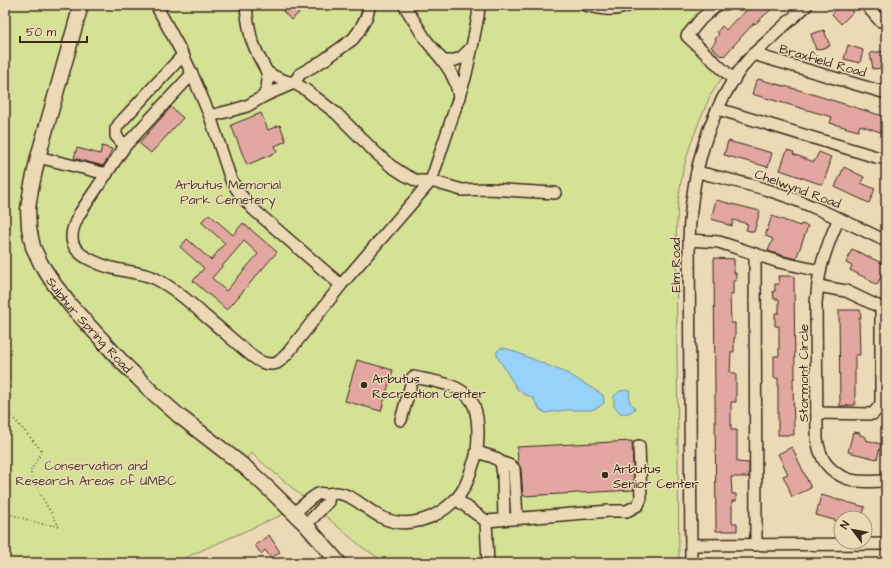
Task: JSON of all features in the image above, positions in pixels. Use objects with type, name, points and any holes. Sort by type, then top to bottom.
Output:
[{"type":"main road","name":"Sulphur Spring Road","points":[[81,5],[38,157],[31,188],[28,209],[29,228],[33,246],[41,264],[71,306],[125,365],[178,415],[246,467],[306,525],[339,563]]},
{"type":"street","points":[[156,5],[192,74],[210,116],[231,180],[240,194],[253,209],[341,285]]},
{"type":"street","points":[[246,5],[246,16],[251,38],[267,72],[268,80],[264,96]]},
{"type":"street","points":[[210,116],[247,106],[264,96],[294,83],[300,74],[324,60],[353,38],[359,31],[366,18],[370,5]]},
{"type":"street","points":[[404,5],[426,40],[450,71],[456,84],[459,97]]},
{"type":"street","points":[[192,74],[125,146],[80,213],[72,233],[73,242],[76,250],[85,257],[97,263],[154,278],[173,289],[261,363],[278,363],[287,354],[341,285],[431,180],[459,97],[472,48],[479,5]]},
{"type":"street","points":[[585,5],[610,10],[622,9],[630,5]]},
{"type":"street","points":[[717,5],[701,19],[687,36],[734,80]]},
{"type":"street","name":"Elm Road","points":[[691,563],[689,240],[691,205],[697,172],[702,150],[718,109],[743,65],[807,5]]},
{"type":"street","points":[[866,5],[880,21],[886,16]]},
{"type":"street","points":[[443,60],[452,61],[461,58],[472,48]]},
{"type":"street","name":"Braxfield Road","points":[[753,54],[886,93]]},
{"type":"street","points":[[125,146],[116,136],[116,129],[119,124],[183,55]]},
{"type":"street","points":[[267,72],[274,77],[294,83],[306,90],[336,114],[391,166],[417,181],[431,180],[462,190],[488,189],[555,193]]},
{"type":"street","points":[[718,109],[886,159]]},
{"type":"street","points":[[38,157],[107,174]]},
{"type":"street","name":"Chelwynd Road","points":[[697,172],[772,191],[839,218],[886,241]]},
{"type":"street","name":"Stormont Circle","points":[[839,218],[831,236],[820,271],[816,303],[817,439],[821,455],[826,464],[834,471],[844,477],[858,481],[886,481]]},
{"type":"street","points":[[689,240],[719,242],[779,262],[820,271]]},
{"type":"street","points":[[755,254],[756,545]]},
{"type":"street","points":[[816,413],[873,414],[881,404],[883,309],[846,291],[818,286]]},
{"type":"street","points":[[294,513],[317,494],[337,493],[359,502],[381,517],[394,522],[406,523],[420,521],[434,516],[456,499],[471,472],[477,452],[478,433],[476,412],[471,400],[462,391],[448,385],[413,377],[401,420]]},
{"type":"street","points":[[456,499],[486,521],[610,511],[628,511],[638,505],[641,498],[639,446]]},
{"type":"street","points":[[477,452],[493,457],[514,469],[517,518]]},
{"type":"street","points":[[501,462],[503,475],[504,519]]},
{"type":"street","points":[[306,525],[328,502],[329,494]]},
{"type":"street","points":[[486,521],[488,563]]},
{"type":"street","points":[[691,545],[886,544]]},
{"type":"path","points":[[5,406],[14,419],[42,451],[30,472],[43,499],[59,526],[42,524],[5,513]]},
{"type":"green space","name":"Conservation and Research Areas of UMBC","points":[[5,5],[74,5],[23,193],[22,220],[59,300],[115,368],[173,418],[236,466],[286,513],[173,563],[5,563]]},
{"type":"green space","name":"Arbutus Memorial Park Cemetery","points":[[86,5],[712,5],[699,17],[682,38],[724,75],[710,96],[690,146],[683,170],[678,202],[676,240],[679,563],[386,563],[362,547],[251,453],[245,460],[182,411],[128,361],[58,281],[39,246],[33,211],[46,148]]},
{"type":"water","points":[[501,348],[508,349],[569,374],[603,395],[604,403],[591,410],[565,410],[546,413],[540,410],[533,398],[517,389],[497,356],[497,351]]},
{"type":"water","points":[[627,390],[630,392],[629,398],[635,409],[628,413],[620,413],[614,406],[614,396],[620,391]]},
{"type":"building","points":[[282,5],[308,5],[291,20],[283,11],[285,9]]},
{"type":"building","points":[[753,5],[776,5],[755,24],[754,23],[724,56],[721,56],[711,47],[719,34],[717,32],[722,26],[726,30],[736,19]]},
{"type":"building","points":[[841,5],[846,5],[853,12],[841,24],[832,14]]},
{"type":"building","points":[[824,30],[830,46],[816,50],[811,34]]},
{"type":"building","points":[[848,45],[863,50],[860,63],[844,59]]},
{"type":"building","points":[[886,51],[886,65],[880,66],[881,68],[873,69],[870,53]]},
{"type":"building","points":[[758,79],[886,117],[886,134],[860,125],[858,131],[830,123],[832,117],[752,94]]},
{"type":"building","points":[[171,107],[183,118],[151,153],[139,143]]},
{"type":"building","points":[[261,113],[268,130],[280,125],[286,141],[275,146],[277,152],[247,165],[231,125]]},
{"type":"building","points":[[728,141],[772,153],[768,167],[724,155]]},
{"type":"building","points":[[102,146],[112,149],[103,166],[74,158],[77,148],[100,154]]},
{"type":"building","points":[[787,150],[794,152],[793,154],[814,162],[819,152],[831,157],[823,184],[780,170]]},
{"type":"building","points":[[844,167],[864,177],[861,183],[875,189],[869,203],[835,187]]},
{"type":"building","points":[[716,200],[760,211],[754,232],[746,230],[748,224],[733,220],[732,226],[711,219]]},
{"type":"building","points":[[209,214],[233,235],[243,223],[277,252],[227,310],[193,281],[204,268],[180,247],[187,239],[211,260],[225,243],[201,222]],"holes":[[[244,241],[258,254],[226,291],[212,278]]]},
{"type":"building","points":[[772,216],[800,226],[801,224],[808,226],[796,259],[768,251],[773,239],[766,236],[766,233]]},
{"type":"building","points":[[852,249],[886,265],[877,285],[850,270],[852,266],[846,263]]},
{"type":"building","points":[[714,258],[734,259],[734,273],[736,273],[736,281],[733,281],[733,295],[730,295],[731,323],[735,323],[735,338],[734,352],[731,352],[730,372],[736,373],[736,402],[731,402],[731,430],[737,430],[737,462],[749,463],[749,477],[731,477],[732,494],[736,494],[736,501],[732,501],[732,523],[737,523],[737,531],[716,531]]},
{"type":"building","points":[[778,276],[794,276],[794,435],[778,435],[778,378],[774,378],[774,356],[779,356],[779,326],[775,326],[775,313],[779,313],[779,299],[774,299],[773,291],[775,291],[775,284],[779,284]]},
{"type":"building","points":[[839,310],[860,310],[860,355],[855,355],[855,405],[840,406]]},
{"type":"building","points":[[357,360],[393,370],[381,411],[345,401]]},
{"type":"building","points":[[853,432],[860,433],[860,435],[866,437],[866,440],[881,444],[877,459],[848,452]]},
{"type":"building","points":[[632,441],[634,490],[523,496],[521,469],[518,463],[517,447]]},
{"type":"building","points":[[792,447],[811,488],[792,497],[783,476],[788,474],[778,454]]},
{"type":"building","points":[[821,495],[865,507],[864,510],[833,510],[833,520],[816,515]]},
{"type":"building","points":[[269,535],[280,552],[271,558],[265,550],[261,554],[255,545]]},
{"type":"place","name":"Arbutus Recreation Center","points":[[364,385]]},
{"type":"place","name":"Arbutus Senior Center","points":[[605,475]]}]
